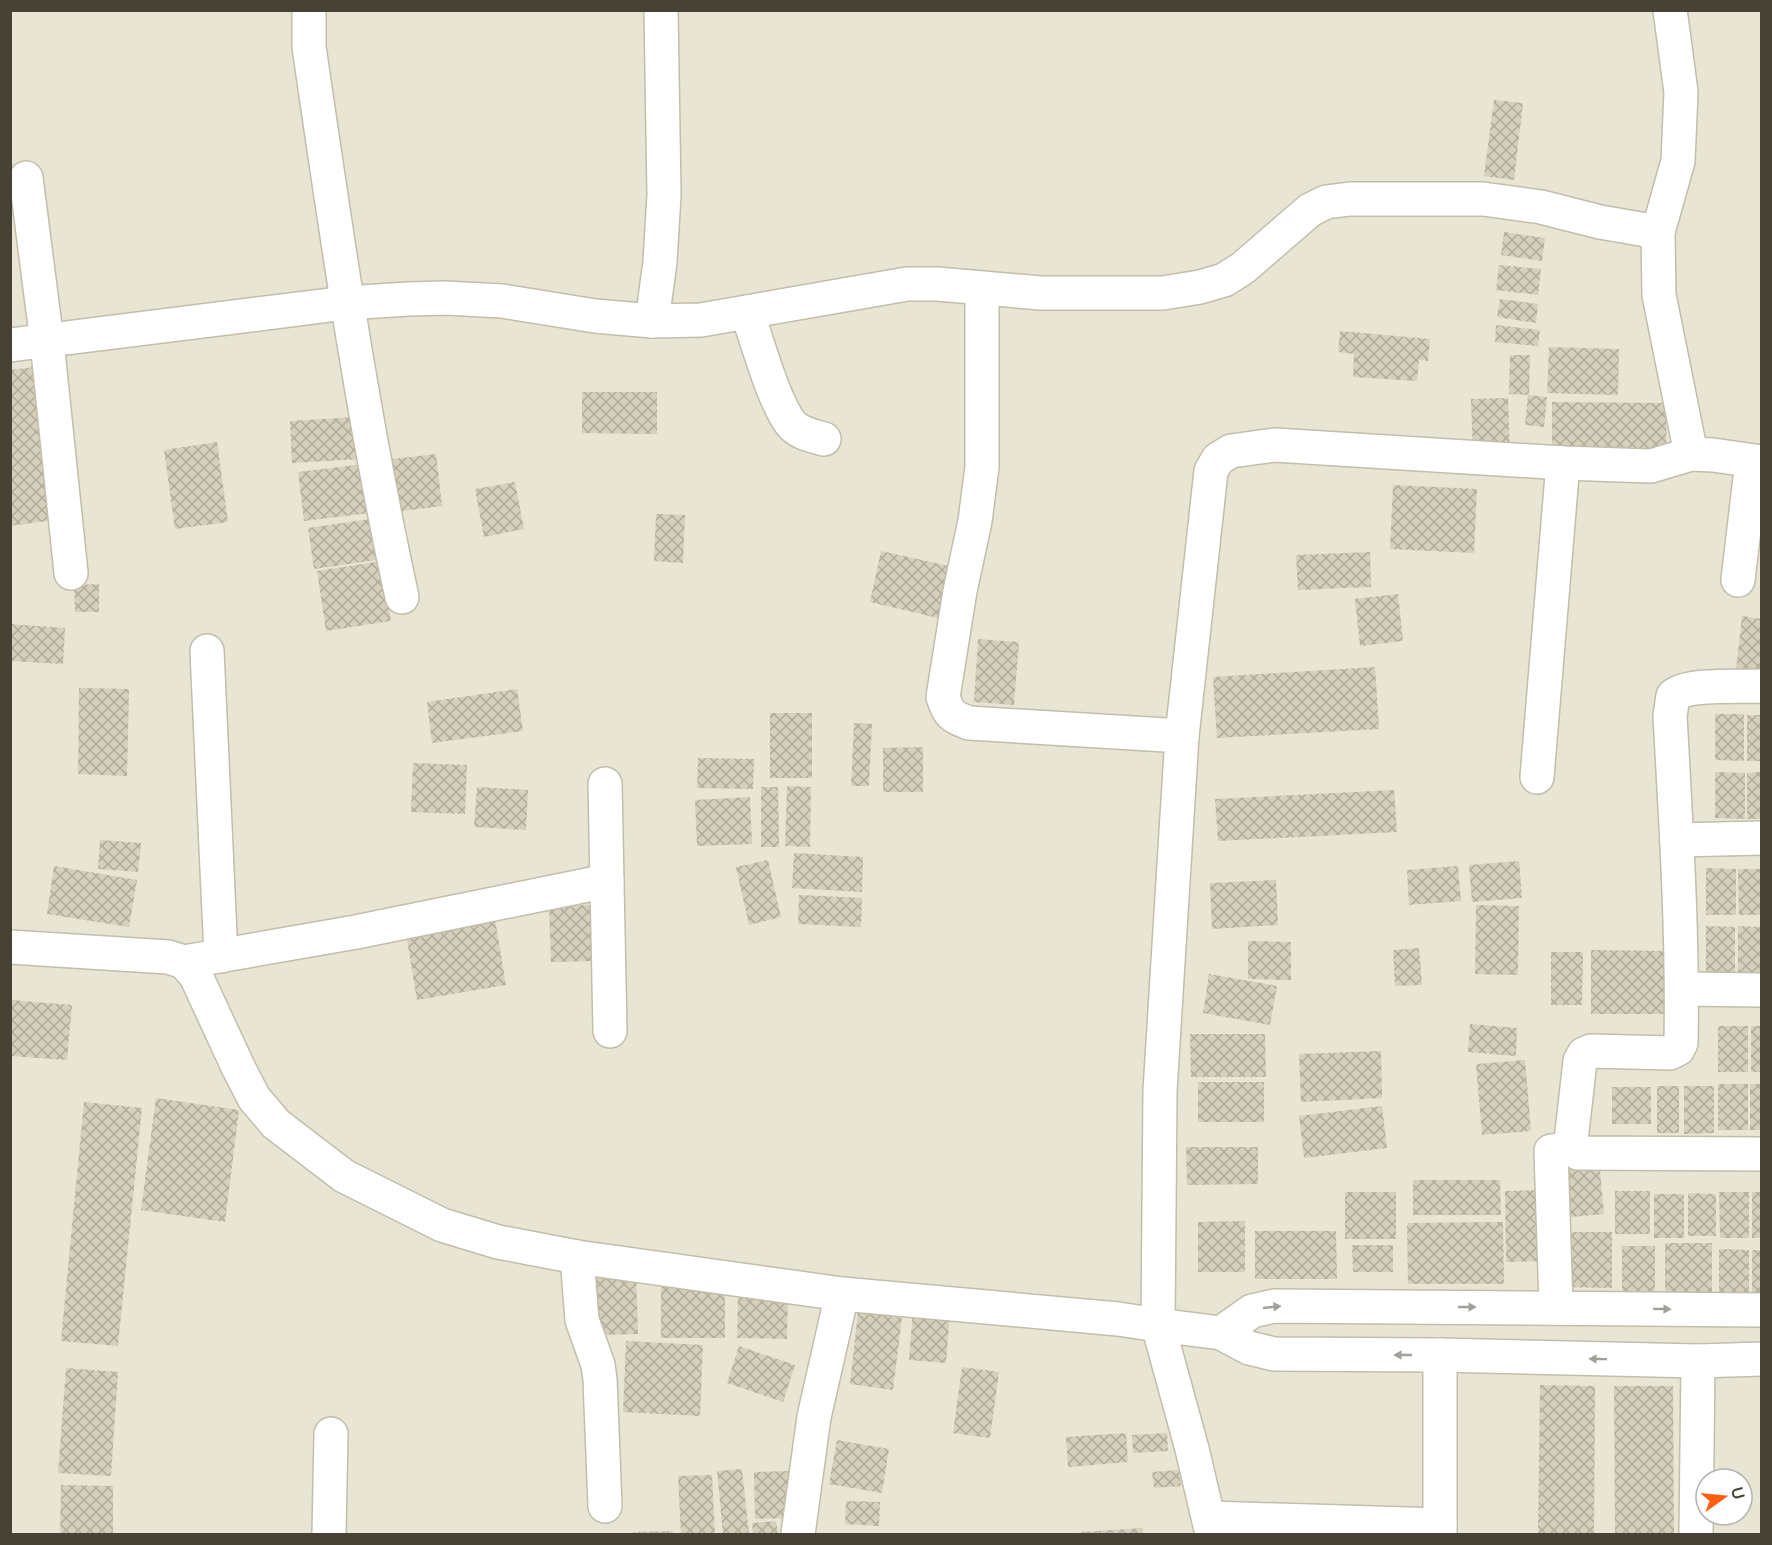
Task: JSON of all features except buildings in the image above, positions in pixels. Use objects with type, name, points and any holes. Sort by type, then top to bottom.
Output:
[{"type":"street","points":[[309,10],[309,47],[346,303],[371,449],[402,597]]},
{"type":"street","points":[[652,321],[660,262],[664,195],[661,10]]},
{"type":"street","points":[[1670,10],[1681,92],[1678,160],[1658,232],[1659,296],[1691,454]]},
{"type":"street","points":[[26,178],[47,342],[71,573]]},
{"type":"street","points":[[10,345],[346,303],[445,298],[502,301],[595,316],[652,321],[701,320],[907,285],[937,284],[1041,293],[1163,293],[1200,287],[1224,280],[1243,268],[1310,210],[1326,202],[1350,199],[1483,199],[1541,207],[1600,222],[1658,232]]},
{"type":"street","points":[[982,289],[982,467],[975,521],[960,591],[943,697],[948,711],[954,717],[969,723],[1182,736]]},
{"type":"street","points":[[747,312],[783,413],[794,427],[804,434],[824,439]]},
{"type":"street","points":[[1440,1355],[1440,1530],[1211,1526],[1158,1325],[1160,1091],[1182,736],[1211,471],[1218,459],[1231,451],[1275,445],[1563,463],[1651,466],[1691,454],[1757,461],[1738,580]]},
{"type":"street","points":[[1537,777],[1563,463]]},
{"type":"street","points":[[207,651],[221,956]]},
{"type":"street","points":[[1761,686],[1695,688],[1677,692],[1673,696],[1670,716],[1677,840],[1682,989],[1681,1043],[1678,1049],[1670,1053],[1591,1051],[1584,1054],[1580,1061],[1572,1144],[1578,1153],[1761,1154]]},
{"type":"street","points":[[605,784],[610,1031]]},
{"type":"street","points":[[1677,840],[1761,838]]},
{"type":"street","points":[[10,947],[168,957],[184,962],[356,932],[607,881]]},
{"type":"street","points":[[184,962],[196,976],[254,1098],[276,1124],[344,1176],[442,1225],[498,1242],[577,1257],[842,1294],[1118,1319],[1221,1333],[1249,1348],[1274,1354],[1698,1361],[1761,1359]]},
{"type":"street","points":[[1682,989],[1761,990]]},
{"type":"street","points":[[1556,1307],[1551,1151],[1572,1144]]},
{"type":"street","points":[[577,1257],[582,1320],[598,1365],[600,1379],[605,1506]]},
{"type":"street","points":[[798,1534],[814,1417],[842,1294]]},
{"type":"street","points":[[1221,1333],[1252,1311],[1274,1306],[1761,1310]]},
{"type":"street","points":[[1696,1534],[1698,1361]]},
{"type":"street","points":[[329,1534],[331,1434]]},
{"type":"shaded area","points":[[10,11],[1761,11],[1761,1534],[11,1534]]}]
